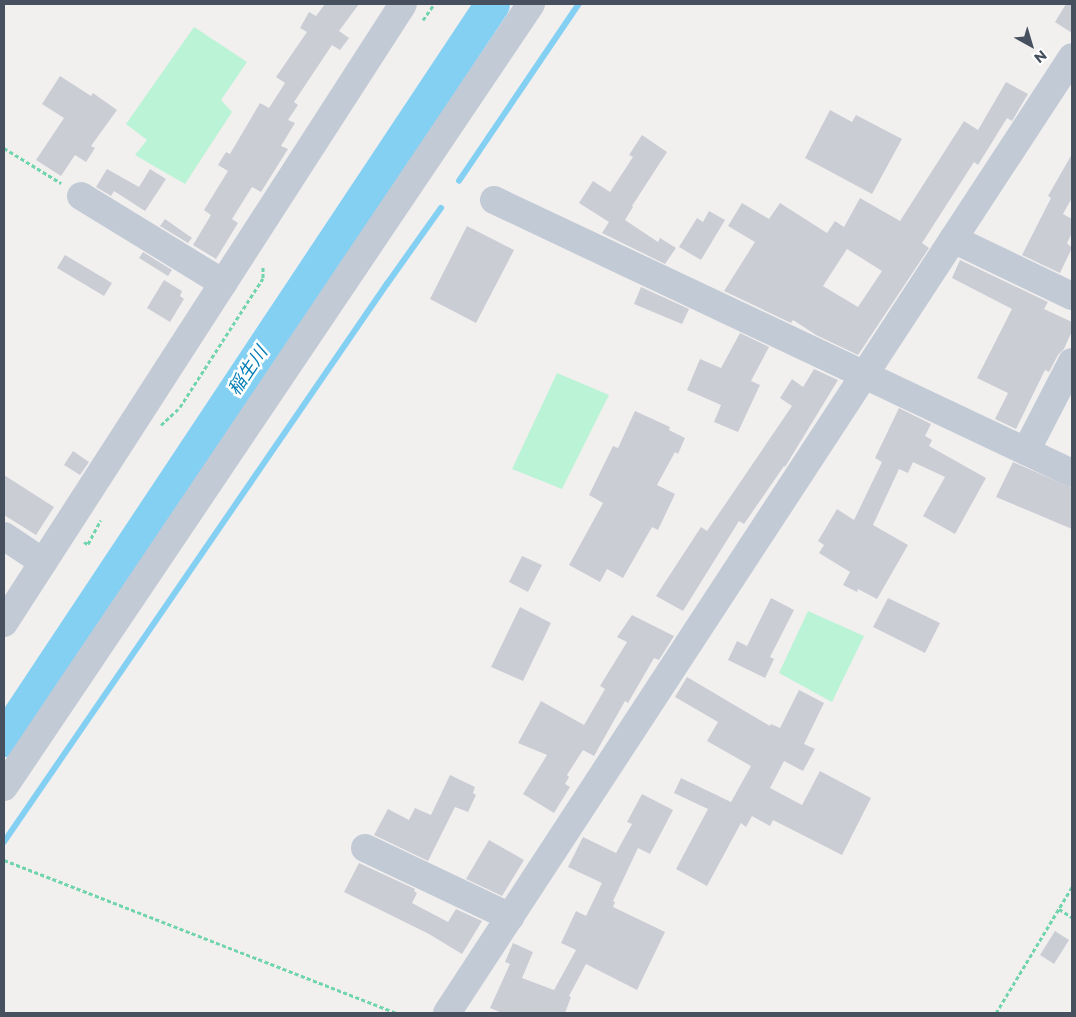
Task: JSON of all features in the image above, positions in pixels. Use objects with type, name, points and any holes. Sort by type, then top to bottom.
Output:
[{"type":"street","points":[[4,623],[403,4]]},
{"type":"street","points":[[4,787],[531,4]]},
{"type":"street","points":[[447,1013],[1072,56]]},
{"type":"street","points":[[81,196],[223,283]]},
{"type":"street","points":[[494,200],[1072,473]]},
{"type":"street","points":[[953,239],[1072,296]]},
{"type":"street","points":[[1026,451],[1072,362]]},
{"type":"street","points":[[4,536],[42,562]]},
{"type":"street","points":[[365,848],[510,916]]},
{"type":"path","points":[[4,148],[81,196]]},
{"type":"path","points":[[4,860],[396,1013]]},
{"type":"path","points":[[996,1013],[1072,887]]},
{"type":"path","points":[[1059,909],[1072,916]]},
{"type":"green space","points":[[194,27],[247,62],[221,100],[232,112],[185,184],[135,155],[147,140],[126,124]]},
{"type":"green space","points":[[557,373],[609,395],[562,489],[512,469]]},
{"type":"green space","points":[[808,611],[864,636],[832,702],[779,673]]},
{"type":"building","points":[[325,4],[359,4],[339,31],[349,38],[340,50],[332,45],[294,102],[298,105],[288,120],[295,123],[281,146],[288,149],[261,192],[252,187],[232,219],[238,223],[216,259],[193,245],[211,215],[204,210],[228,171],[218,165],[226,152],[230,154],[260,103],[269,108],[285,83],[276,77],[307,32],[300,28],[309,12],[316,16]]},
{"type":"building","points":[[1066,4],[1072,4],[1072,33],[1055,22]]},
{"type":"building","points":[[60,76],[91,96],[93,93],[117,110],[91,146],[95,148],[86,162],[75,155],[61,176],[36,160],[64,118],[42,104]]},
{"type":"building","points":[[1006,82],[1028,94],[1012,121],[1007,118],[978,165],[974,162],[922,243],[929,248],[858,355],[816,335],[793,320],[791,323],[724,291],[755,242],[728,226],[742,203],[769,219],[780,203],[827,233],[835,221],[844,227],[860,198],[900,221],[964,121],[978,130]],"holes":[[[847,249],[882,271],[858,307],[823,286]]]},
{"type":"building","points":[[830,110],[852,122],[856,115],[902,139],[872,194],[805,158]]},
{"type":"building","points":[[642,135],[667,152],[625,220],[658,242],[660,238],[676,248],[665,264],[602,233],[609,222],[579,203],[593,181],[610,192],[633,157],[629,155]]},
{"type":"building","points":[[1072,154],[1072,198],[1063,214],[1072,219],[1072,233],[1067,243],[1072,248],[1060,273],[1022,255],[1051,198],[1048,196]]},
{"type":"building","points":[[107,169],[139,187],[150,169],[166,179],[145,211],[114,191],[111,196],[96,187]]},
{"type":"building","points":[[709,211],[725,220],[701,260],[679,247],[697,218],[703,222]]},
{"type":"building","points":[[165,219],[192,238],[188,243],[160,226]]},
{"type":"building","points":[[467,226],[514,250],[476,323],[430,299]]},
{"type":"building","points":[[143,252],[172,270],[168,276],[139,258]]},
{"type":"building","points":[[65,255],[112,283],[104,296],[57,268]]},
{"type":"building","points":[[960,260],[1048,302],[1044,309],[1072,322],[1072,331],[1064,349],[1058,355],[1049,372],[1045,370],[1016,429],[995,419],[1008,393],[977,378],[1012,309],[952,278]]},
{"type":"building","points":[[164,280],[182,291],[180,296],[184,299],[170,322],[147,308]]},
{"type":"building","points":[[641,287],[689,309],[682,324],[634,304]]},
{"type":"building","points":[[740,333],[769,347],[751,381],[760,385],[738,432],[714,422],[721,405],[687,390],[700,359],[721,368]]},
{"type":"building","points":[[814,369],[838,380],[785,467],[744,524],[739,521],[683,611],[656,596],[701,527],[707,531],[792,406],[780,398],[792,379],[803,387]]},
{"type":"building","points":[[899,408],[931,424],[925,436],[932,440],[929,446],[986,478],[955,534],[923,516],[945,477],[913,462],[908,473],[899,469],[873,525],[908,545],[877,599],[858,589],[857,592],[843,585],[850,572],[819,553],[824,545],[818,541],[837,509],[854,520],[882,462],[875,458]]},
{"type":"building","points":[[635,411],[670,427],[669,430],[685,438],[678,454],[675,452],[657,485],[675,494],[658,530],[652,527],[623,578],[607,569],[600,582],[569,565],[603,503],[589,495],[613,446],[618,448]]},
{"type":"building","points":[[73,451],[89,462],[80,475],[64,465]]},
{"type":"building","points":[[1013,462],[1072,488],[1072,529],[996,497]]},
{"type":"building","points":[[4,475],[54,507],[36,535],[4,515]]},
{"type":"building","points":[[522,556],[542,565],[528,592],[509,582]]},
{"type":"building","points":[[771,598],[794,610],[770,657],[774,659],[765,678],[728,660],[737,641],[747,646]]},
{"type":"building","points":[[888,598],[940,623],[925,653],[873,627]]},
{"type":"building","points":[[520,607],[551,623],[523,681],[491,667]]},
{"type":"building","points":[[632,615],[674,636],[659,660],[654,658],[628,703],[625,701],[594,756],[583,750],[567,775],[569,777],[565,784],[570,787],[554,813],[523,794],[547,755],[518,743],[541,701],[584,725],[605,689],[600,686],[627,642],[617,637]]},
{"type":"building","points":[[687,677],[770,726],[771,724],[780,728],[799,690],[824,703],[804,744],[815,749],[803,771],[784,761],[770,788],[802,805],[820,771],[871,798],[842,855],[773,820],[770,826],[752,816],[746,827],[741,823],[707,886],[676,869],[708,809],[674,793],[681,778],[731,802],[751,766],[707,741],[718,722],[675,697]]},
{"type":"building","points":[[450,775],[475,787],[473,793],[476,795],[468,812],[455,807],[428,861],[374,835],[388,809],[409,820],[415,808],[431,815]]},
{"type":"building","points":[[642,794],[673,810],[650,854],[638,848],[613,901],[615,902],[613,907],[665,932],[637,990],[586,964],[569,996],[571,997],[565,1013],[502,1013],[490,1008],[510,964],[505,962],[513,943],[533,952],[522,978],[554,990],[576,950],[561,943],[576,911],[586,916],[602,883],[568,867],[583,837],[616,853],[632,824],[627,822]]},
{"type":"building","points":[[489,840],[524,860],[502,896],[466,879]]},
{"type":"building","points":[[359,863],[415,889],[414,891],[417,893],[412,903],[448,922],[456,909],[482,921],[462,954],[429,934],[344,892]]},
{"type":"building","points":[[1055,931],[1069,940],[1054,964],[1040,955]]},
{"type":"waterway","name":"稲生川","points":[[4,739],[492,4]]},
{"type":"waterway","points":[[459,181],[579,4]]},
{"type":"waterway","points":[[4,842],[441,208]]}]
